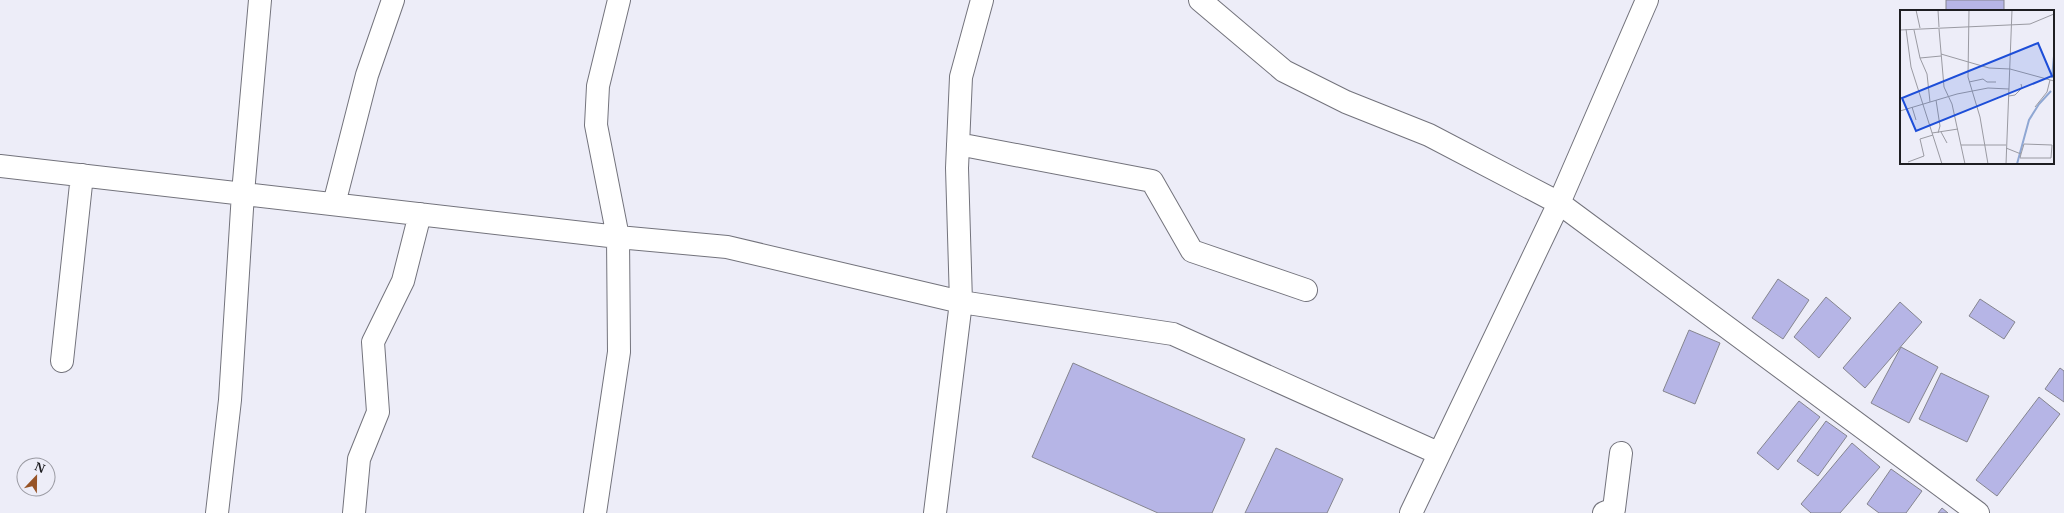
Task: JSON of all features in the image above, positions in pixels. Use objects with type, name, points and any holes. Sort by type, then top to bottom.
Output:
[{"type":"street","points":[[217,513],[230,400],[243,193],[260,0]]},
{"type":"street","points":[[334,204],[367,75],[393,0]]},
{"type":"street","points":[[595,513],[619,352],[618,237],[596,124],[598,86],[619,0]]},
{"type":"street","points":[[935,513],[962,302],[957,168],[961,77],[982,0]]},
{"type":"street","points":[[1200,0],[1284,71],[1346,102],[1429,135],[1559,203],[1978,513]]},
{"type":"street","points":[[1411,513],[1438,453],[1559,203],[1647,0]]},
{"type":"street","points":[[958,144],[1152,181],[1192,251],[1306,290]]},
{"type":"street","points":[[0,166],[82,174],[618,237],[727,247],[962,302],[1173,334],[1438,453]]},
{"type":"street","points":[[62,361],[82,174]]},
{"type":"street","points":[[354,513],[359,459],[378,412],[373,342],[402,281],[420,214]]},
{"type":"street","points":[[1604,513],[1614,509],[1621,453]]},
{"type":"building","points":[[1946,0],[2004,0],[2004,10],[1946,10]]},
{"type":"building","points":[[1778,279],[1809,300],[1783,339],[1752,318]]},
{"type":"building","points":[[1826,297],[1851,318],[1819,358],[1794,337]]},
{"type":"building","points":[[1980,299],[2015,322],[2004,339],[1969,316]]},
{"type":"building","points":[[1900,302],[1922,322],[1865,388],[1843,368]]},
{"type":"building","points":[[1689,330],[1720,343],[1695,404],[1663,391]]},
{"type":"building","points":[[1901,347],[1938,367],[1909,423],[1871,403]]},
{"type":"building","points":[[1073,363],[1245,439],[1212,513],[1158,513],[1032,457]]},
{"type":"building","points":[[2060,368],[2064,371],[2064,402],[2045,389]]},
{"type":"building","points":[[1941,373],[1989,396],[1967,442],[1919,419]]},
{"type":"building","points":[[2039,397],[2060,414],[1997,496],[1976,480]]},
{"type":"building","points":[[1799,401],[1820,417],[1778,470],[1757,453]]},
{"type":"building","points":[[1826,421],[1847,436],[1818,476],[1797,461]]},
{"type":"building","points":[[1852,443],[1880,467],[1840,513],[1811,513],[1801,504]]},
{"type":"building","points":[[1276,448],[1343,479],[1327,513],[1245,513]]},
{"type":"building","points":[[1891,469],[1922,491],[1906,513],[1879,513],[1867,504]]},
{"type":"building","points":[[1942,508],[1948,513],[1938,513]]}]
